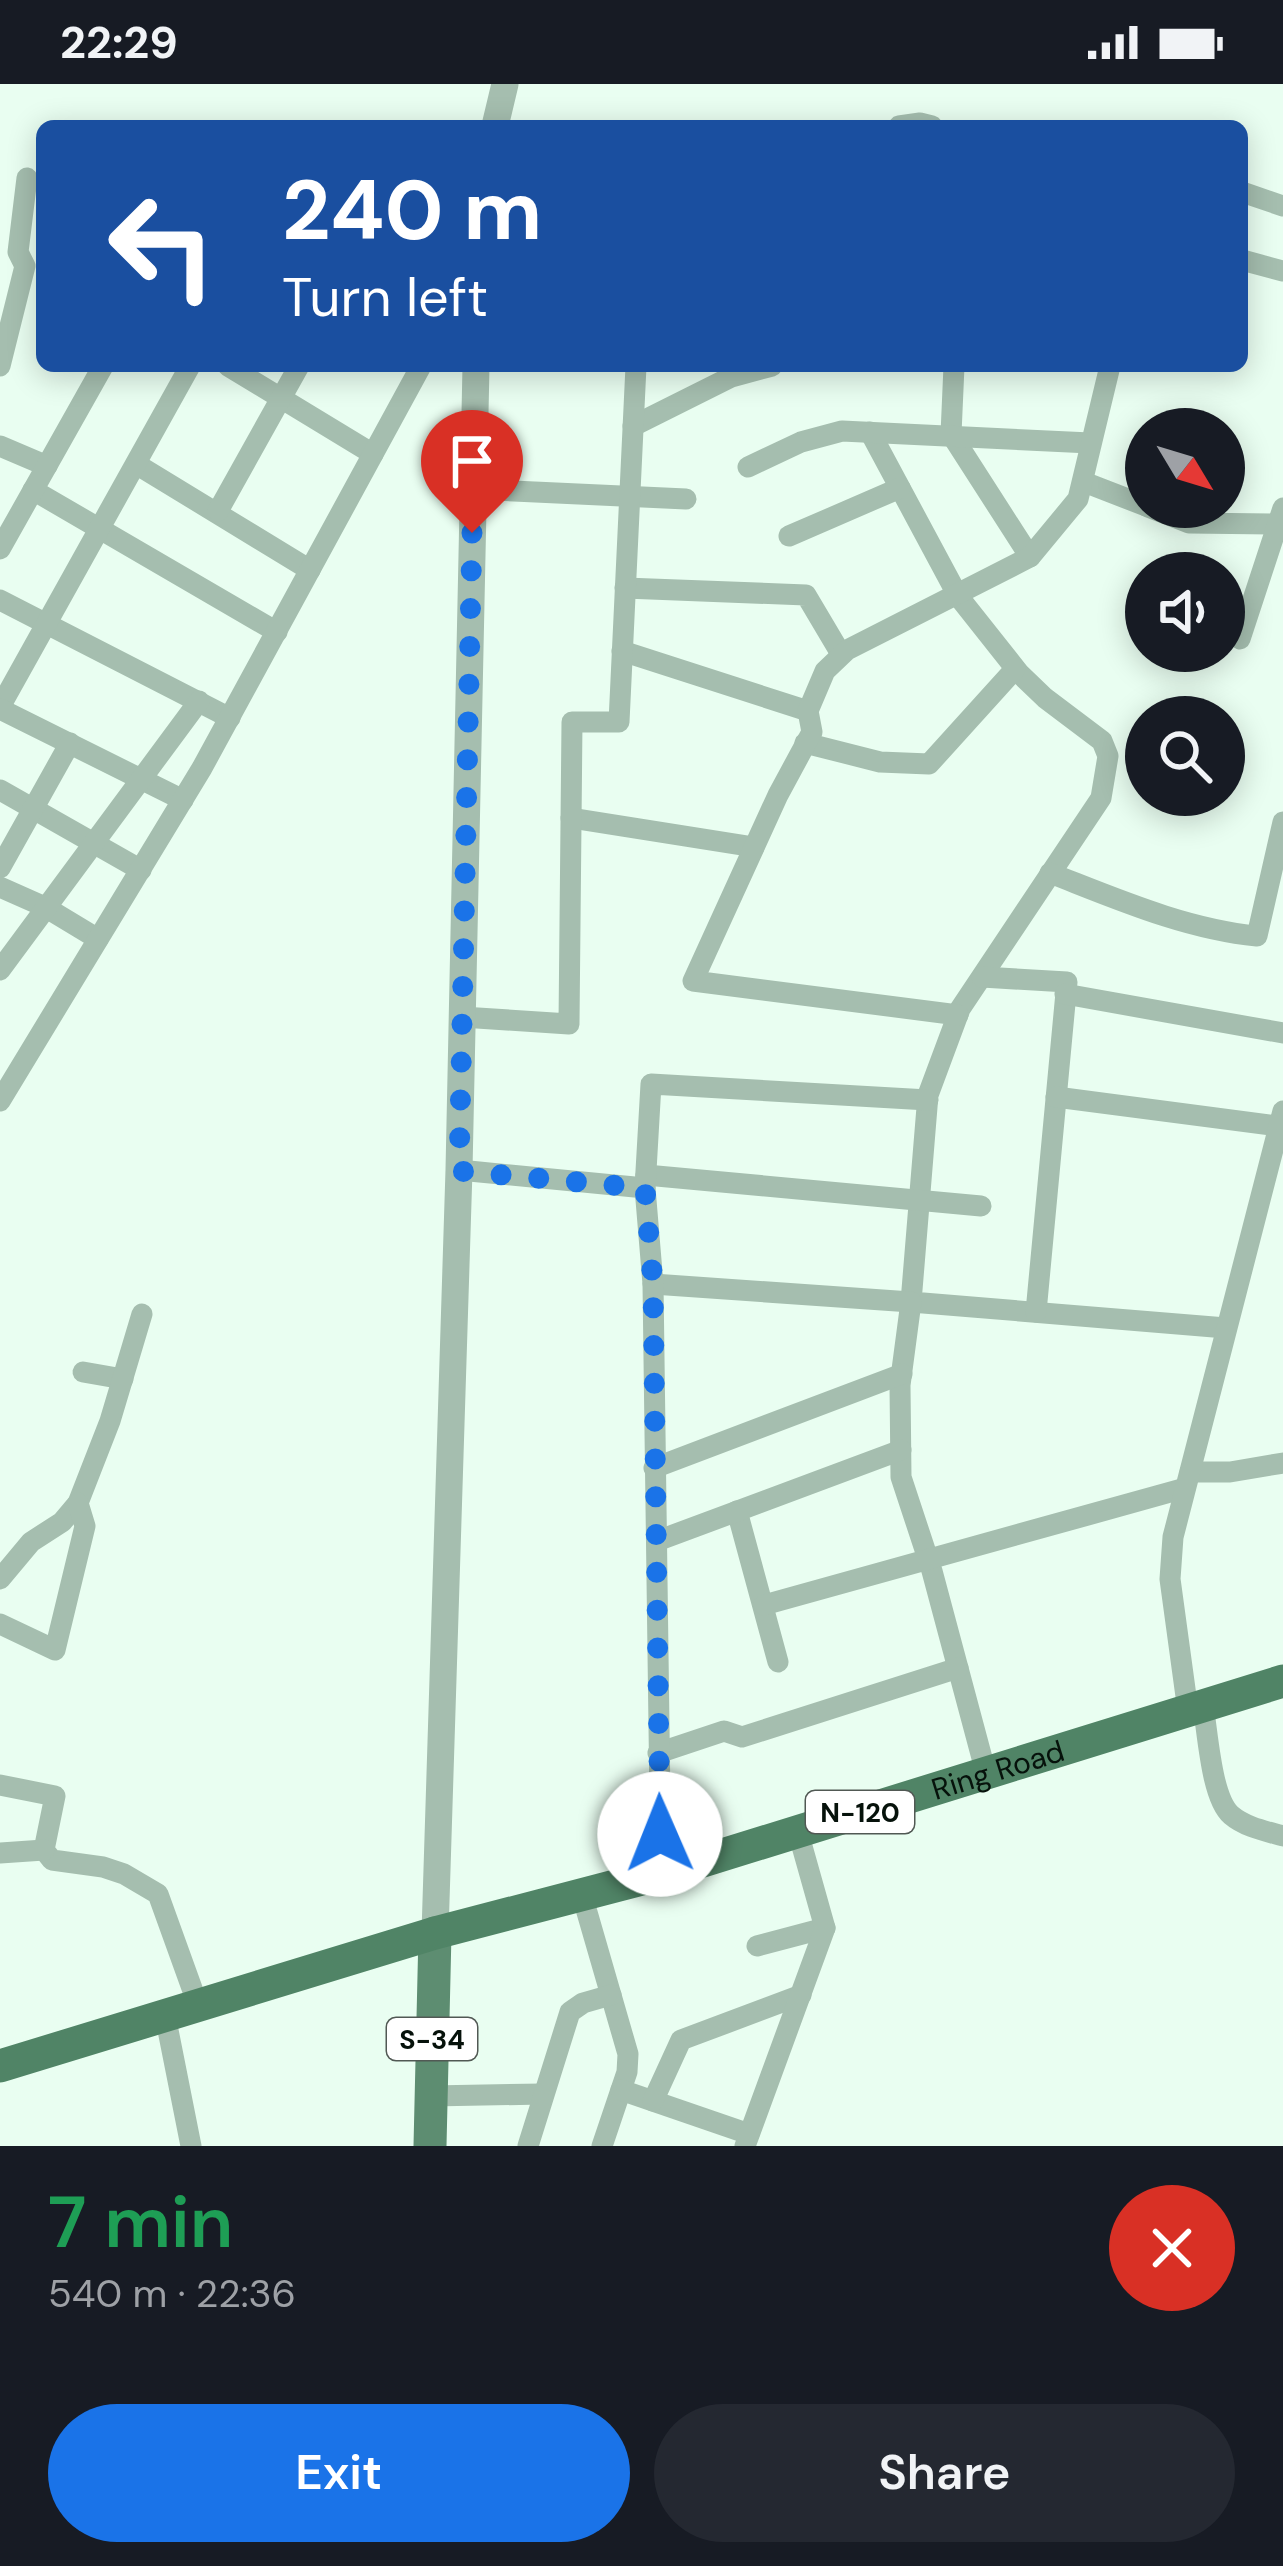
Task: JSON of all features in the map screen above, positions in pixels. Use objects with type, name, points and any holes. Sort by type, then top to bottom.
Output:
[{"type":"highway","name":"Ring Road","points":[[435,1933],[661,1874],[1283,1681]]},
{"type":"highway","name":"N-120","points":[[0,2066],[435,1933]]},
{"type":"main road","name":"S-34","points":[[430,2146],[435,1933]]},
{"type":"street","points":[[496,120],[505,84]]},
{"type":"street","points":[[0,366],[25,266],[18,252],[27,178]]},
{"type":"street","points":[[1248,193],[1283,206]]},
{"type":"street","points":[[18,252],[36,256]]},
{"type":"street","points":[[1248,262],[1283,271]]},
{"type":"street","points":[[0,549],[100,372]]},
{"type":"street","points":[[183,800],[0,708],[187,372]]},
{"type":"street","points":[[237,372],[373,454]]},
{"type":"street","points":[[218,511],[296,372]]},
{"type":"street","points":[[0,1101],[183,800],[419,372]]},
{"type":"street","points":[[435,1933],[459,1171],[476,372]]},
{"type":"street","points":[[462,1018],[569,1024],[572,722],[619,722],[636,372]]},
{"type":"street","points":[[633,426],[750,372]]},
{"type":"street","points":[[954,372],[951,434],[1030,556]]},
{"type":"street","points":[[958,1016],[693,981],[812,732],[808,711],[825,671],[841,654],[1030,556],[1078,499],[1108,372]]},
{"type":"street","points":[[748,467],[801,442],[842,431],[1090,443]]},
{"type":"street","points":[[870,432],[958,596],[1015,669],[1102,742],[1108,756],[1101,798],[958,1016],[928,1100],[902,1374],[901,1477],[986,1773]]},
{"type":"street","points":[[0,446],[46,466]]},
{"type":"street","points":[[136,464],[310,570]]},
{"type":"street","points":[[1084,482],[1125,498]]},
{"type":"street","points":[[789,536],[900,488]]},
{"type":"street","points":[[473,489],[686,499]]},
{"type":"street","points":[[33,490],[277,632]]},
{"type":"street","points":[[1245,520],[1282,518],[1245,625]]},
{"type":"street","points":[[626,588],[806,595],[841,654]]},
{"type":"street","points":[[0,600],[230,718]]},
{"type":"street","points":[[622,651],[808,711]]},
{"type":"street","points":[[806,743],[880,762],[929,764],[1015,669]]},
{"type":"street","points":[[0,970],[199,701]]},
{"type":"street","points":[[0,868],[70,743]]},
{"type":"street","points":[[0,790],[141,870]]},
{"type":"street","points":[[571,818],[754,847]]},
{"type":"street","points":[[1050,873],[1222,932],[1258,936],[1283,822]]},
{"type":"street","points":[[0,887],[98,939]]},
{"type":"street","points":[[982,976],[1067,982],[1036,1312]]},
{"type":"street","points":[[1065,994],[1283,1034]]},
{"type":"street","points":[[661,1874],[653,1284],[646,1182],[651,1084],[928,1100]]},
{"type":"street","points":[[1056,1097],[1281,1118],[1173,1537],[1170,1580],[1219,1798],[1229,1814],[1283,1836]]},
{"type":"street","points":[[459,1171],[981,1206]]},
{"type":"street","points":[[653,1284],[1226,1328]]},
{"type":"street","points":[[0,1579],[31,1542],[62,1522],[78,1503],[142,1315]]},
{"type":"street","points":[[82,1372],[123,1379]]},
{"type":"street","points":[[654,1468],[902,1374]]},
{"type":"street","points":[[657,1541],[901,1450]]},
{"type":"street","points":[[764,1605],[1188,1480],[1283,1463]]},
{"type":"street","points":[[0,1624],[55,1650],[85,1526],[78,1503]]},
{"type":"street","points":[[737,1511],[778,1662]]},
{"type":"street","points":[[658,1753],[724,1731],[742,1737],[958,1668]]},
{"type":"street","points":[[0,1785],[55,1796],[44,1850]]},
{"type":"street","points":[[621,2090],[747,2140],[825,1928],[799,1832]]},
{"type":"street","points":[[0,1853],[44,1850]]},
{"type":"street","points":[[44,1850],[52,1860],[104,1867],[158,1894],[198,2006]]},
{"type":"street","points":[[582,1895],[628,2054],[602,2146]]},
{"type":"street","points":[[757,1946],[825,1928]]},
{"type":"street","points":[[528,2146],[570,2012],[611,1995]]},
{"type":"street","points":[[653,2101],[681,2040],[800,1995]]},
{"type":"street","points":[[165,2015],[191,2146]]},
{"type":"street","points":[[431,2096],[543,2094]]},
{"type":"route","points":[[472,533],[459,1171],[645,1188],[653,1284],[660,1834]]}]
